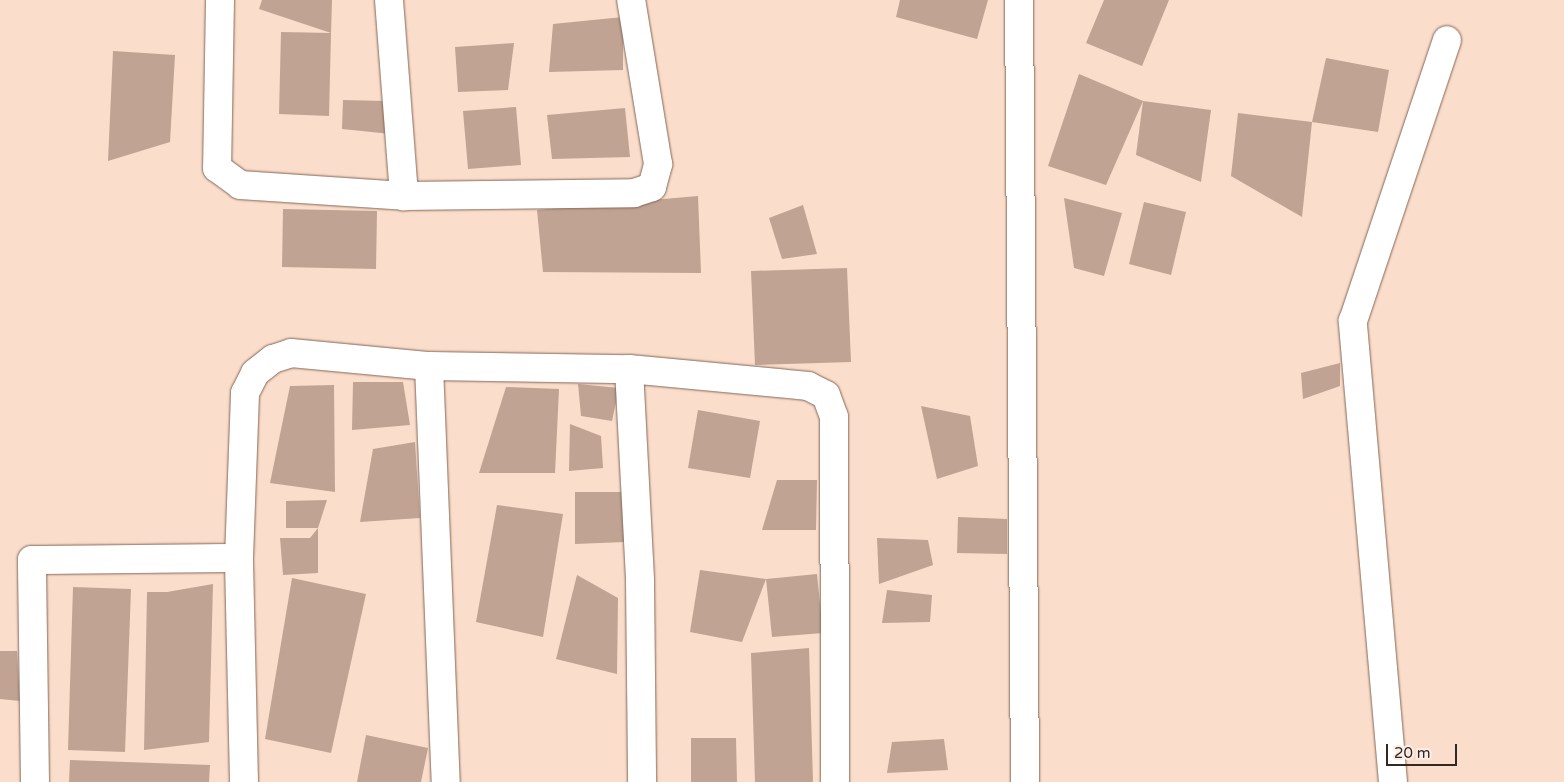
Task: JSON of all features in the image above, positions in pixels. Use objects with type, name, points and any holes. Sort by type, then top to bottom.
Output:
[{"type":"street","points":[[220,0],[217,168],[240,185],[404,196],[634,193],[652,187],[658,164],[631,0]]},
{"type":"street","points":[[388,0],[404,196]]},
{"type":"street","points":[[1019,0],[1024,782]]},
{"type":"street","points":[[1393,782],[1353,321],[1447,40]]},
{"type":"street","points":[[244,782],[239,558],[245,393],[255,372],[273,359],[291,353],[429,366],[630,369],[808,386],[826,395],[834,417],[835,782]]},
{"type":"street","points":[[429,366],[446,782]]},
{"type":"street","points":[[630,369],[640,581],[642,782]]},
{"type":"street","points":[[35,782],[32,560],[239,558]]},
{"type":"building","points":[[262,0],[332,0],[331,33],[259,9]]},
{"type":"building","points":[[900,0],[988,0],[977,39],[896,17]]},
{"type":"building","points":[[1104,0],[1169,0],[1142,66],[1086,43]]},
{"type":"building","points":[[623,17],[623,70],[549,72],[553,24]]},
{"type":"building","points":[[281,32],[331,33],[329,116],[279,114]]},
{"type":"building","points":[[514,43],[508,90],[458,92],[455,47]]},
{"type":"building","points":[[113,51],[175,55],[170,142],[108,161]]},
{"type":"building","points":[[1326,58],[1389,70],[1378,132],[1312,122]]},
{"type":"building","points":[[1079,74],[1143,101],[1106,185],[1048,166]]},
{"type":"building","points":[[343,100],[386,101],[391,134],[342,129]]},
{"type":"building","points":[[1143,101],[1211,110],[1201,182],[1136,155]]},
{"type":"building","points":[[516,107],[521,165],[468,169],[463,111]]},
{"type":"building","points":[[625,108],[630,157],[552,159],[547,115]]},
{"type":"building","points":[[1238,113],[1312,122],[1302,217],[1231,176]]},
{"type":"building","points":[[698,196],[701,273],[543,272],[537,210]]},
{"type":"building","points":[[1064,198],[1122,213],[1104,276],[1074,268]]},
{"type":"building","points":[[1144,202],[1186,212],[1171,275],[1129,264]]},
{"type":"building","points":[[803,205],[817,254],[782,259],[769,218]]},
{"type":"building","points":[[283,209],[377,211],[376,269],[282,267]]},
{"type":"building","points":[[847,268],[851,362],[755,365],[751,271]]},
{"type":"building","points":[[1340,363],[1340,386],[1303,399],[1301,373]]},
{"type":"building","points":[[353,382],[403,382],[410,425],[352,430]]},
{"type":"building","points":[[578,384],[619,388],[612,421],[581,416]]},
{"type":"building","points":[[334,385],[335,492],[270,483],[290,386]]},
{"type":"building","points":[[506,387],[559,389],[555,473],[479,473]]},
{"type":"building","points":[[921,406],[970,416],[978,466],[937,479]]},
{"type":"building","points":[[698,410],[760,421],[750,478],[688,468]]},
{"type":"building","points":[[570,424],[601,436],[603,468],[569,471]]},
{"type":"building","points":[[415,442],[420,518],[360,522],[373,449]]},
{"type":"building","points":[[777,480],[817,480],[816,530],[762,530]]},
{"type":"building","points":[[575,492],[623,492],[625,542],[575,544]]},
{"type":"building","points":[[327,500],[318,528],[286,528],[286,501]]},
{"type":"building","points":[[497,505],[563,514],[543,637],[476,622]]},
{"type":"building","points":[[958,517],[1007,519],[1007,554],[957,553]]},
{"type":"building","points":[[318,528],[318,573],[283,575],[280,538],[310,538]]},
{"type":"building","points":[[877,538],[928,540],[933,565],[879,584]]},
{"type":"building","points":[[700,570],[766,579],[742,642],[690,632]]},
{"type":"building","points":[[817,574],[823,633],[772,637],[766,579]]},
{"type":"building","points":[[577,575],[618,598],[617,674],[556,659]]},
{"type":"building","points":[[292,578],[366,594],[331,753],[265,739]]},
{"type":"building","points":[[213,584],[209,742],[144,750],[147,592],[167,592]]},
{"type":"building","points":[[73,587],[131,589],[125,752],[68,750]]},
{"type":"building","points":[[887,590],[932,595],[930,622],[882,623]]},
{"type":"building","points":[[809,648],[813,782],[755,782],[751,653]]},
{"type":"building","points":[[0,651],[17,651],[20,701],[0,699]]},
{"type":"building","points":[[366,735],[428,748],[421,782],[357,782]]},
{"type":"building","points":[[691,738],[736,738],[737,782],[691,782]]},
{"type":"building","points":[[944,739],[948,770],[887,773],[892,742]]},
{"type":"building","points":[[70,760],[210,765],[209,782],[69,782]]}]
